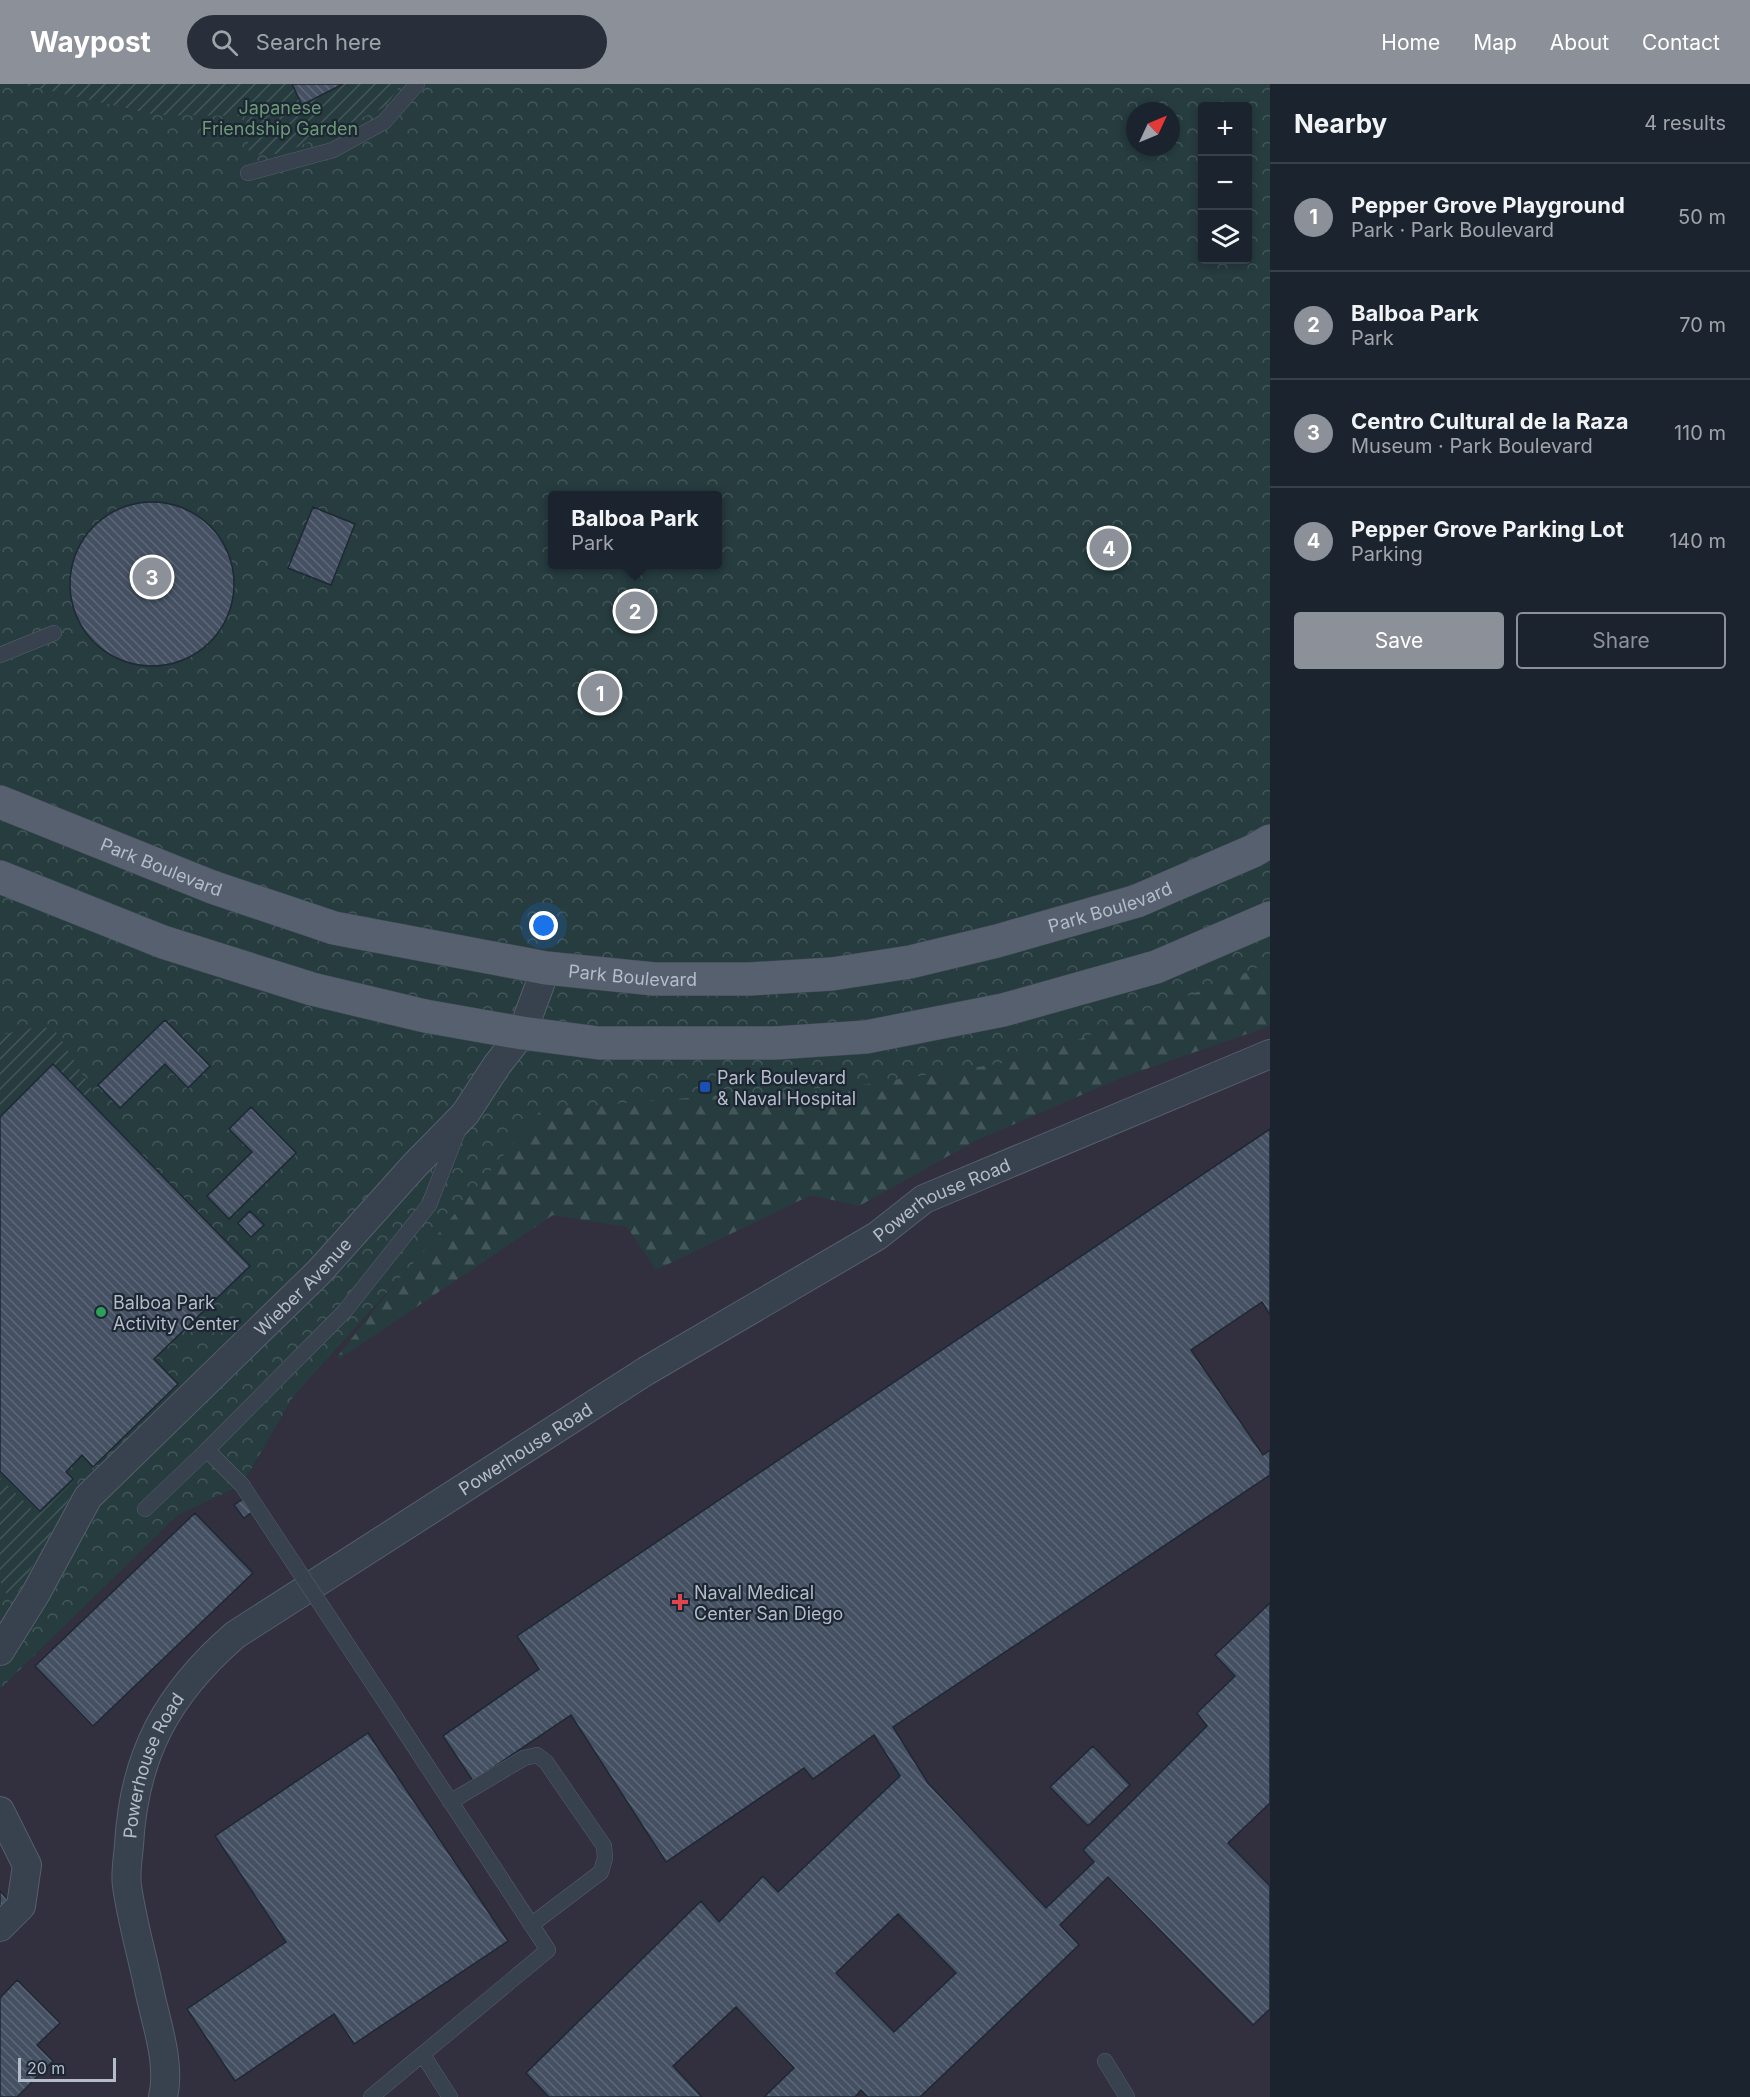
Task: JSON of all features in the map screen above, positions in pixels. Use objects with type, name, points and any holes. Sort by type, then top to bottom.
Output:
[{"type":"main road","name":"Park Boulevard","points":[[1,805],[212,888],[334,928],[546,968],[654,980],[748,979],[832,974],[910,962],[997,941],[1137,901],[1253,851],[1270,841]]},
{"type":"main road","points":[[0,877],[163,942],[312,989],[425,1016],[522,1033],[599,1043],[776,1043],[866,1037],[1003,1010],[1156,967],[1270,918]]},
{"type":"street","name":"Wieber Avenue","points":[[0,1651],[36,1593],[88,1497],[319,1272],[414,1166],[465,1114],[497,1065],[522,1033],[546,968]]},
{"type":"street","name":"Powerhouse Road","points":[[163,2097],[167,2083],[161,2045],[126,1884],[130,1824],[140,1771],[157,1729],[185,1686],[206,1660],[235,1635],[646,1371],[877,1236],[924,1199],[1270,1054]]},
{"type":"street","points":[[0,1811],[27,1865],[21,1906],[0,1927]]},
{"type":"lane","points":[[248,173],[333,150],[384,122],[417,84]]},
{"type":"lane","points":[[0,655],[54,633]]},
{"type":"lane","points":[[145,1509],[344,1312],[429,1205],[465,1114]]},
{"type":"lane","points":[[207,1450],[242,1485],[548,1950],[371,2097]]},
{"type":"lane","points":[[450,1802],[524,1758],[537,1755],[546,1762],[604,1846],[605,1858],[601,1872],[531,1925]]},
{"type":"lane","points":[[423,2055],[450,2097]]},
{"type":"lane","points":[[1105,2061],[1127,2097]]},
{"type":"shaded area","name":"Naval Medical Center San Diego","points":[[1270,963],[1270,2097],[0,2097],[0,1689],[178,1515],[242,1485],[293,1397],[418,1258]]},
{"type":"green space","points":[[0,84],[1270,84],[1270,963],[1030,1059],[854,1086],[541,1110],[418,1258],[293,1397],[242,1485],[178,1515],[0,1689]]},
{"type":"green space","name":"Japanese Friendship Garden","points":[[21,84],[401,84],[385,107],[300,146],[275,154],[249,155],[246,116],[156,115]]},
{"type":"green space","points":[[1270,959],[1270,1026],[1123,1077],[975,1141],[859,1206],[811,1195],[656,1270],[627,1227],[553,1215],[339,1359],[337,1357],[428,1242],[543,1088]]},
{"type":"green space","points":[[37,1027],[48,1028],[57,1033],[94,1093],[88,1099],[53,1065],[0,1113],[0,1035]]},
{"type":"green space","points":[[0,1478],[38,1515],[73,1482],[77,1487],[11,1603],[0,1581]]},
{"type":"building","points":[[292,84],[343,84],[302,105]]},
{"type":"building","points":[[152,502],[183,509],[210,526],[227,553],[234,584],[227,615],[210,642],[183,659],[152,666],[121,659],[94,642],[77,615],[70,584],[77,553],[94,526],[121,509]]},
{"type":"building","points":[[313,507],[355,524],[331,585],[288,568]]},
{"type":"building","points":[[165,1020],[210,1066],[188,1088],[165,1064],[120,1108],[98,1085]]},
{"type":"building","name":"Balboa Park Activity Center","points":[[53,1064],[250,1266],[154,1359],[178,1384],[93,1467],[82,1455],[66,1472],[73,1479],[40,1511],[0,1471],[0,1117]]},
{"type":"building","points":[[251,1107],[296,1153],[229,1219],[207,1196],[252,1152],[229,1129]]},
{"type":"building","name":"Naval Medical Center San Diego","points":[[1270,1129],[1270,1315],[1262,1302],[1191,1350],[1263,1455],[1270,1450],[1270,1475],[893,1727],[928,1783],[1046,1908],[1094,1862],[1083,1850],[1207,1726],[1197,1713],[1235,1676],[1215,1655],[1270,1603],[1270,1803],[1228,1843],[1270,1886],[1270,2009],[1253,2025],[1108,1877],[1060,1925],[1079,1945],[920,2097],[868,2097],[861,2090],[855,2097],[764,2097],[794,2068],[736,2007],[673,2066],[702,2097],[549,2097],[526,2073],[701,1901],[719,1922],[763,1876],[778,1892],[900,1776],[874,1735],[813,1779],[804,1768],[666,1862],[571,1715],[473,1781],[443,1736],[539,1669],[517,1636]],"holes":[[[898,1914],[956,1973],[894,2032],[836,1973]]]},
{"type":"building","points":[[250,1211],[264,1225],[251,1237],[238,1223]]},
{"type":"building","points":[[243,1499],[252,1512],[244,1518],[234,1505]]},
{"type":"building","points":[[195,1513],[253,1573],[93,1726],[35,1666]]},
{"type":"building","points":[[368,1733],[508,1941],[354,2044],[334,2014],[235,2081],[187,2009],[286,1942],[215,1836]]},
{"type":"building","points":[[1093,1746],[1130,1785],[1088,1826],[1050,1787]]},
{"type":"building","points":[[0,1891],[9,1901],[0,1910]]},
{"type":"building","points":[[17,1980],[60,2023],[37,2045],[53,2061],[17,2097],[0,2097],[0,1998]]},
{"type":"place","name":"Pepper Grove Parking Lot","points":[[1109,548]]},
{"type":"place","name":"Centro Cultural de la Raza","points":[[152,577]]},
{"type":"place","name":"Balboa Park","points":[[635,611]]},
{"type":"place","name":"Pepper Grove Playground","points":[[600,693]]},
{"type":"place","name":"Park Boulevard & Naval Hospital","points":[[705,1087]]},
{"type":"place","name":"Balboa Park Activity Center","points":[[101,1312]]},
{"type":"place","name":"Naval Medical Center San Diego","points":[[680,1602]]}]
